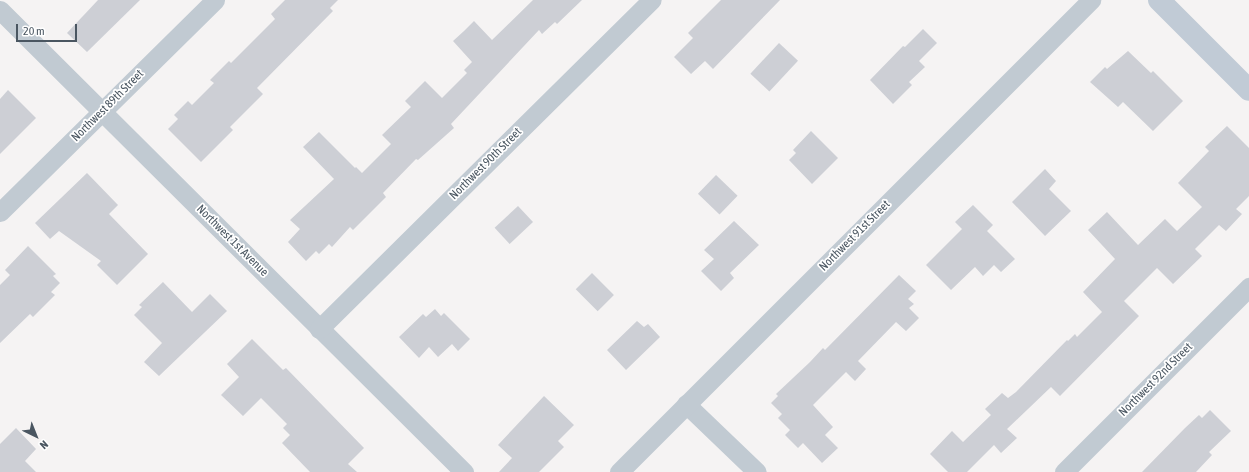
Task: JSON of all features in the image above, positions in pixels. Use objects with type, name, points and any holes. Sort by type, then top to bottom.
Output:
[{"type":"street","name":"Northwest 89th Street","points":[[0,212],[215,0]]},
{"type":"street","name":"Northwest 90th Street","points":[[320,329],[652,0]]},
{"type":"street","name":"Northwest 91st Street","points":[[619,472],[1091,0]]},
{"type":"street","points":[[1158,0],[1249,90]]},
{"type":"street","name":"Northwest 1st Avenue","points":[[0,10],[464,472]]},
{"type":"street","name":"Northwest 92nd Street","points":[[1064,472],[1249,287]]},
{"type":"street","points":[[686,404],[757,472]]},
{"type":"building","points":[[98,0],[140,0],[87,52],[67,33]]},
{"type":"building","points":[[285,0],[338,0],[330,8],[333,11],[257,88],[263,94],[230,127],[233,130],[201,162],[168,129],[178,119],[174,115],[188,101],[192,105],[214,83],[210,80],[229,61],[231,63],[275,19],[271,14]]},
{"type":"building","points":[[533,0],[582,0],[557,24],[555,22],[542,34],[539,30],[451,124],[454,128],[418,160],[416,159],[383,193],[386,197],[353,230],[350,227],[332,247],[329,244],[319,254],[316,251],[306,261],[288,242],[300,229],[290,220],[334,179],[303,147],[319,132],[355,168],[356,167],[362,173],[391,144],[382,135],[411,107],[405,101],[425,81],[442,98],[467,73],[464,70],[472,62],[453,41],[474,21],[492,40]]},
{"type":"building","points":[[721,0],[780,0],[713,69],[705,61],[691,74],[674,57],[693,38],[688,33]]},
{"type":"building","points":[[923,29],[937,43],[919,61],[925,67],[909,82],[912,85],[893,104],[870,80],[903,46],[905,47]]},
{"type":"building","points":[[779,43],[798,61],[769,91],[750,74]]},
{"type":"building","points":[[1128,51],[1151,73],[1153,71],[1183,101],[1153,131],[1123,102],[1118,107],[1090,82],[1105,67],[1107,69]]},
{"type":"building","points":[[8,90],[36,118],[0,154],[0,99]]},
{"type":"building","points":[[1227,126],[1249,148],[1249,196],[1236,209],[1242,214],[1226,231],[1219,225],[1195,249],[1202,256],[1173,284],[1157,268],[1124,301],[1139,316],[1060,396],[1051,387],[1007,429],[1017,438],[1001,453],[994,445],[967,472],[948,472],[930,454],[952,431],[963,442],[991,415],[985,409],[1002,393],[1008,398],[1016,392],[1067,340],[1068,341],[1075,334],[1077,337],[1102,312],[1083,292],[1115,259],[1088,230],[1107,212],[1138,245],[1165,219],[1177,231],[1202,207],[1178,183],[1209,151],[1205,147]]},
{"type":"building","points":[[811,131],[838,158],[812,184],[789,160],[796,153],[793,150]]},
{"type":"building","points":[[1045,169],[1056,181],[1049,189],[1071,211],[1045,236],[1012,202]]},
{"type":"building","points":[[87,173],[118,205],[109,214],[148,254],[117,285],[97,265],[101,261],[59,231],[50,239],[35,223]]},
{"type":"building","points":[[716,175],[738,196],[720,215],[698,194]]},
{"type":"building","points":[[973,205],[993,225],[987,231],[1015,259],[1001,272],[994,265],[983,276],[975,267],[951,290],[926,265],[962,229],[955,222]]},
{"type":"building","points":[[518,206],[533,222],[510,244],[495,228]]},
{"type":"building","points":[[734,221],[759,245],[730,273],[734,278],[721,291],[701,271],[714,259],[704,250]]},
{"type":"building","points":[[28,246],[56,274],[53,276],[60,283],[51,292],[55,295],[33,317],[30,314],[0,343],[0,285],[10,275],[5,270]]},
{"type":"building","points":[[592,273],[614,295],[598,311],[576,289]]},
{"type":"building","points":[[899,275],[916,291],[908,299],[914,304],[909,308],[919,318],[906,331],[896,322],[858,361],[866,369],[855,381],[846,372],[813,405],[833,427],[825,435],[838,448],[822,463],[803,443],[798,448],[785,435],[790,430],[778,418],[782,414],[771,403],[778,396],[776,394],[823,348],[825,350]]},
{"type":"building","points":[[163,282],[192,312],[210,294],[227,311],[159,376],[144,362],[162,343],[134,315],[142,307],[139,305]]},
{"type":"building","points":[[435,309],[441,316],[444,313],[470,339],[458,351],[452,344],[438,357],[429,347],[419,358],[399,337],[423,314],[426,317]]},
{"type":"building","points":[[637,321],[644,327],[648,324],[660,337],[626,370],[607,350]]},
{"type":"building","points":[[252,339],[283,370],[286,368],[364,448],[348,464],[357,472],[310,472],[282,443],[290,435],[283,428],[287,424],[261,398],[243,416],[221,395],[239,377],[227,364]]},
{"type":"building","points":[[544,396],[574,425],[558,441],[564,447],[539,472],[499,472],[512,458],[498,445]]},
{"type":"building","points":[[1210,410],[1231,431],[1209,452],[1212,455],[1196,472],[1142,472],[1199,415],[1202,418]]},
{"type":"building","points":[[16,428],[36,449],[25,461],[36,472],[0,472],[0,444]]}]
